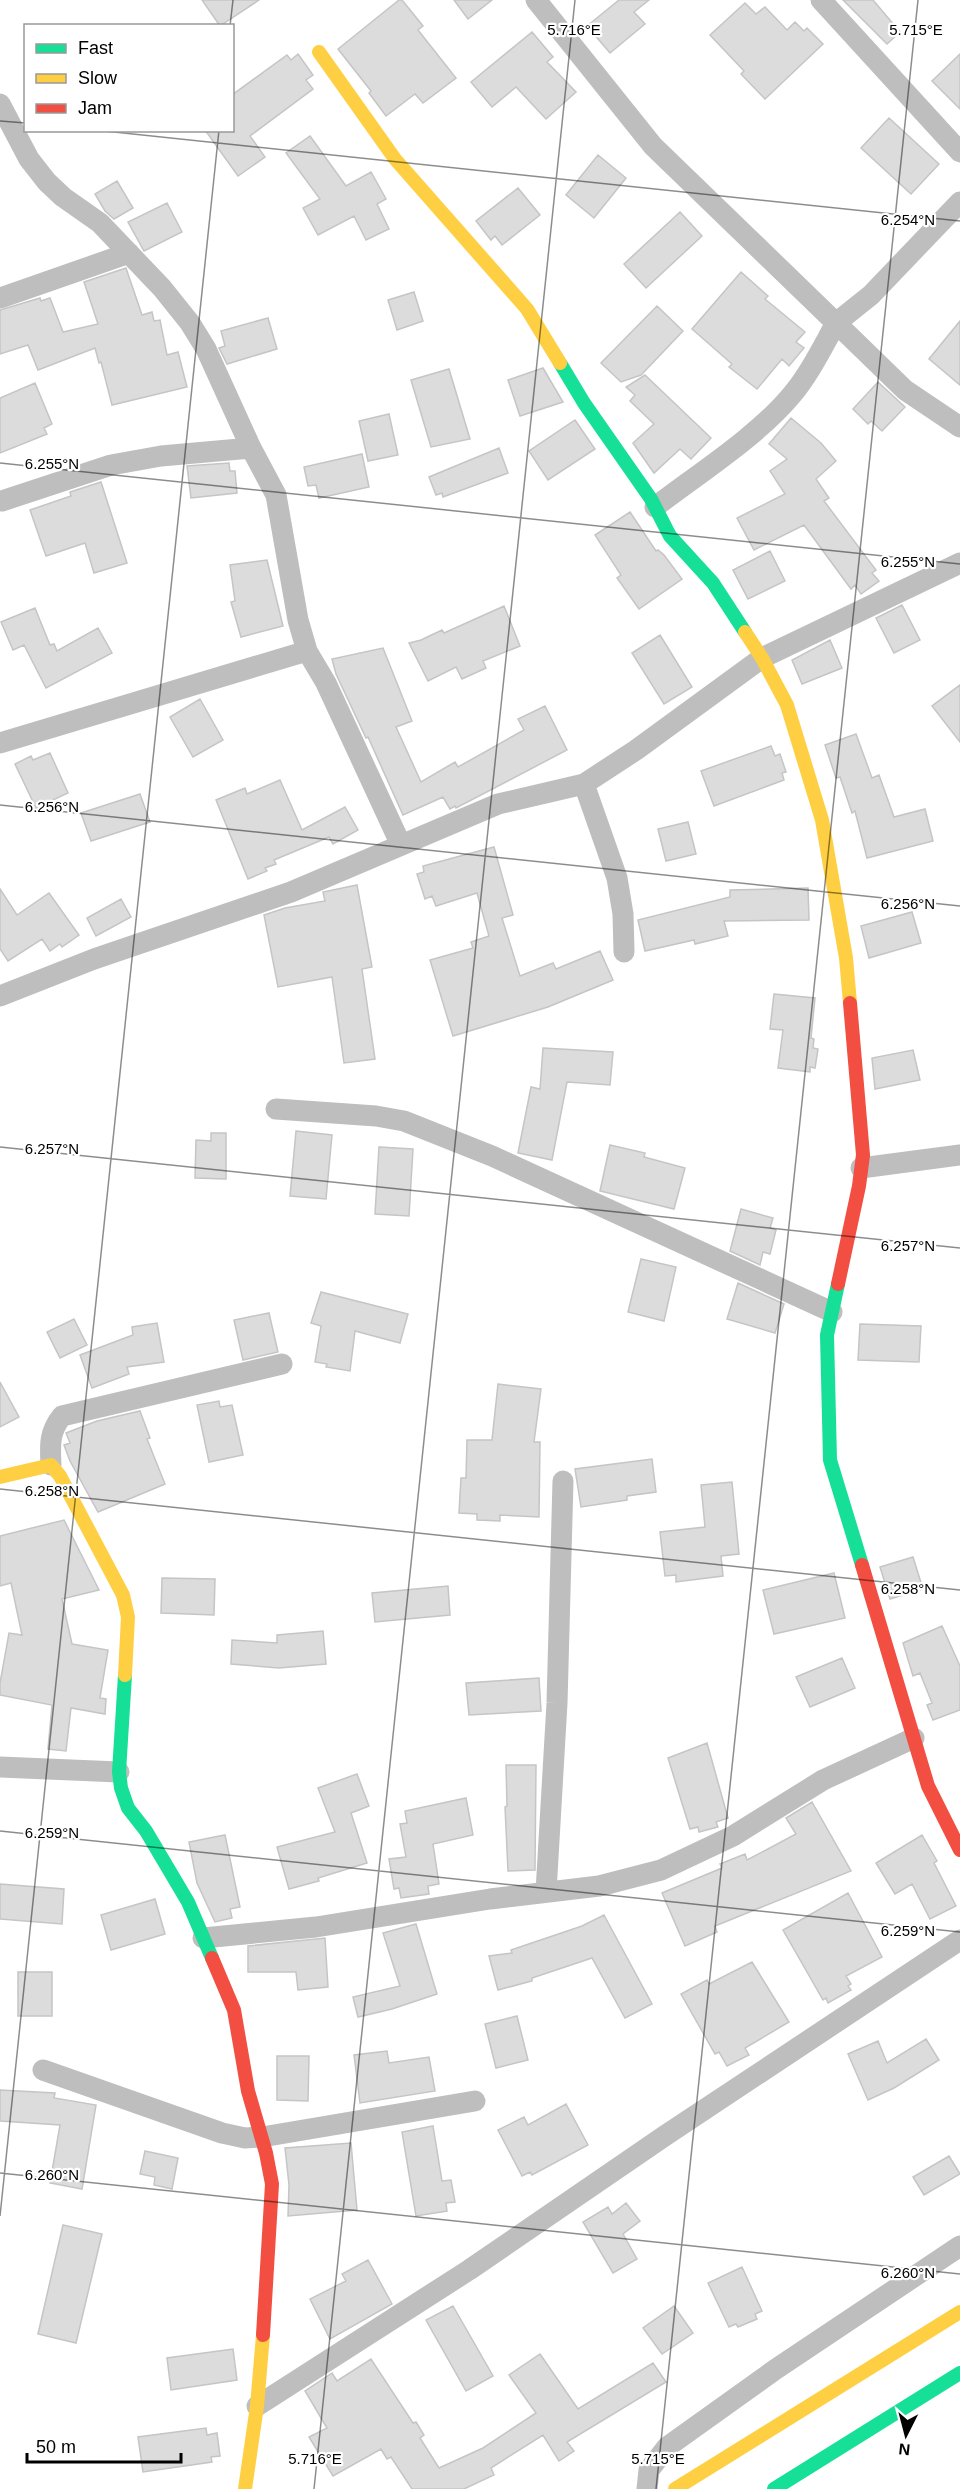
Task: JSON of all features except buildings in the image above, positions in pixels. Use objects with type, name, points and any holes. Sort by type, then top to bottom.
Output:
[{"type":"main road","points":[[319,52],[395,159],[527,309],[584,403],[627,462],[670,536],[712,583],[762,658],[787,705],[822,820],[846,958],[863,1155],[827,1335],[830,1460],[928,1786],[960,1850]]},
{"type":"main road","points":[[0,1477],[51,1465],[60,1476],[123,1595],[128,1617],[119,1772],[121,1788],[128,1808],[146,1831],[188,1902],[234,2010],[248,2091],[262,2137],[272,2184],[267,2292],[257,2406],[245,2489]]},
{"type":"main road","points":[[675,2489],[960,2312]]},
{"type":"main road","points":[[774,2489],[960,2373]]},
{"type":"street","points":[[536,0],[653,146],[905,390],[960,427]]},
{"type":"street","points":[[821,0],[960,152]]},
{"type":"street","points":[[0,104],[29,159],[47,182],[63,197],[100,223],[129,253],[169,297],[207,349],[251,448],[276,495],[298,620],[307,651],[326,683],[401,845]]},
{"type":"street","points":[[655,507],[767,421],[790,397],[803,379],[836,323],[871,295],[960,202]]},
{"type":"street","points":[[0,298],[129,253]]},
{"type":"street","points":[[2,501],[111,465],[161,456],[251,448]]},
{"type":"street","points":[[0,996],[94,959],[291,892],[498,804],[584,784],[636,750],[762,658],[960,563]]},
{"type":"street","points":[[0,743],[307,651]]},
{"type":"street","points":[[584,784],[617,878],[623,914],[624,952]]},
{"type":"street","points":[[276,1109],[376,1116],[404,1121],[492,1156],[832,1312]]},
{"type":"street","points":[[861,1168],[960,1155]]},
{"type":"street","points":[[51,1465],[50,1439],[54,1427],[62,1416],[282,1364]]},
{"type":"street","points":[[546,1892],[557,1703],[563,1481]]},
{"type":"street","points":[[203,1938],[315,1927],[599,1886],[661,1870],[733,1836],[823,1780],[914,1738]]},
{"type":"street","points":[[0,1767],[119,1772]]},
{"type":"street","points":[[257,2406],[469,2270],[666,2135],[960,1940]]},
{"type":"street","points":[[43,2070],[222,2133],[245,2138],[475,2101]]},
{"type":"street","points":[[647,2489],[649,2470],[667,2447],[776,2369],[960,2247]]},
{"type":"traffic: fast","points":[[560,363],[584,403],[651,499],[670,536],[713,583],[745,632]]},
{"type":"traffic: fast","points":[[838,1284],[827,1335],[830,1460],[862,1565]]},
{"type":"traffic: fast","points":[[125,1675],[119,1772],[121,1788],[128,1808],[146,1831],[188,1902],[212,1958]]},
{"type":"traffic: fast","points":[[774,2489],[960,2373]]},
{"type":"traffic: slow","points":[[319,52],[395,159],[527,309],[560,363]]},
{"type":"traffic: slow","points":[[745,632],[787,705],[822,820],[846,958],[850,1003]]},
{"type":"traffic: slow","points":[[0,1477],[51,1465],[60,1476],[123,1595],[128,1617],[125,1675]]},
{"type":"traffic: slow","points":[[675,2489],[960,2312]]},
{"type":"traffic: slow","points":[[245,2489],[257,2406],[263,2335]]},
{"type":"traffic: jam","points":[[838,1284],[859,1186],[863,1155],[850,1003]]},
{"type":"traffic: jam","points":[[862,1565],[928,1786],[960,1850]]},
{"type":"traffic: jam","points":[[212,1958],[234,2010],[248,2091],[266,2153],[272,2184],[263,2335]]}]
